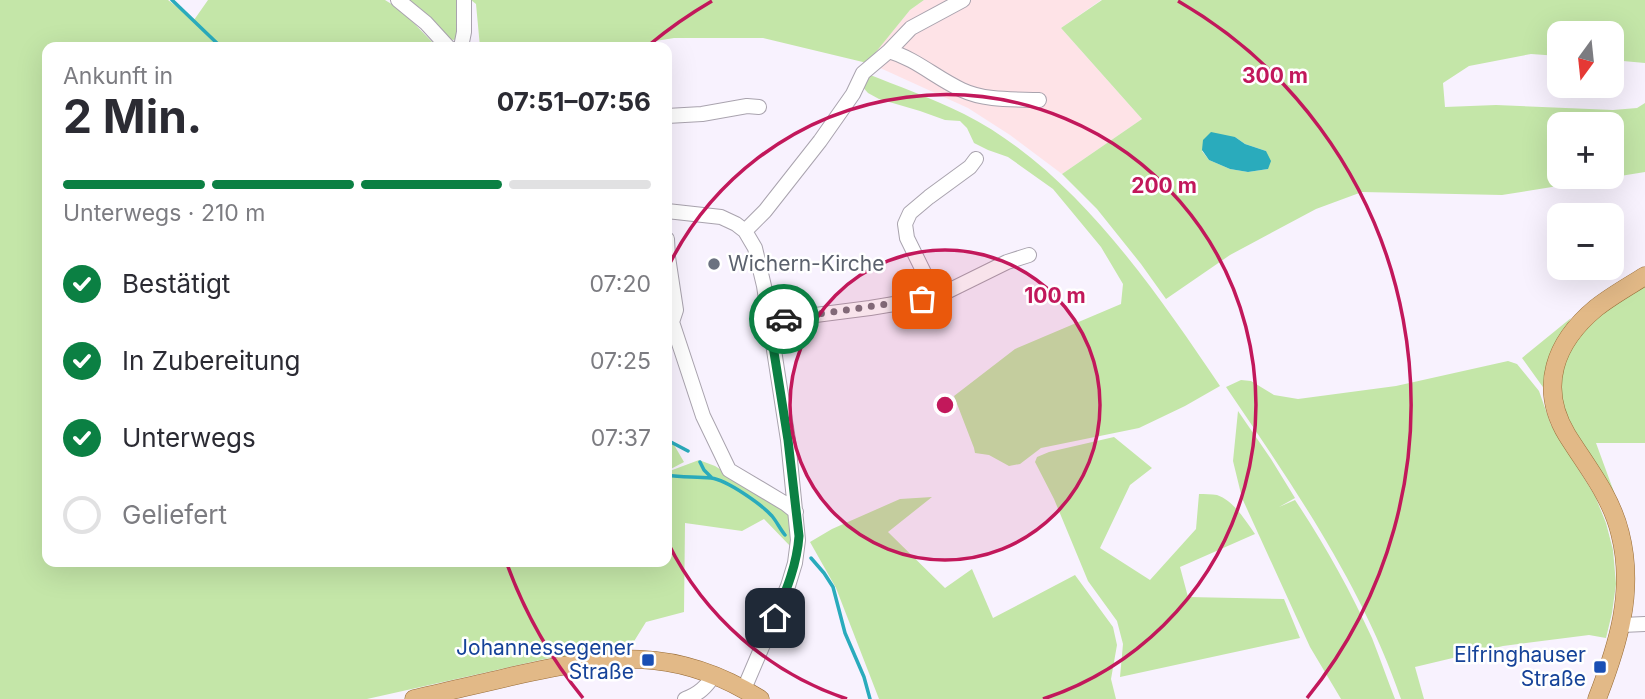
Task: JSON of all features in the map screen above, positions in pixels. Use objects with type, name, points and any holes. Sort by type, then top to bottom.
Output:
[{"type":"main road","points":[[1597,699],[1614,656],[1622,625],[1626,586],[1624,551],[1614,514],[1604,492],[1563,426],[1555,406],[1553,374],[1569,335],[1605,301],[1645,276]]},
{"type":"main road","points":[[414,699],[562,665],[608,659],[671,662],[714,675],[760,699]]},
{"type":"street","points":[[398,0],[426,23],[443,42]]},
{"type":"street","points":[[462,42],[464,0]]},
{"type":"street","points":[[745,231],[765,211],[814,150],[863,73],[912,27],[962,0]]},
{"type":"street","points":[[888,51],[918,62],[964,92],[991,98],[1040,100]]},
{"type":"street","points":[[672,116],[702,114],[747,106],[759,107]]},
{"type":"street","points":[[936,297],[907,238],[905,224],[910,213],[971,167],[976,159]]},
{"type":"street","points":[[672,215],[721,217],[736,223],[745,231],[755,248],[788,440],[798,540],[793,573],[744,689]]},
{"type":"street","points":[[769,321],[936,297],[1007,262],[1029,255]]},
{"type":"street","points":[[672,284],[676,310],[672,322],[703,416],[729,470],[796,512]]},
{"type":"street","points":[[1622,625],[1645,624]]},
{"type":"street","points":[[685,699],[705,687],[714,675]]},
{"type":"shaded area","points":[[924,0],[1101,0],[1061,28],[1142,119],[1062,174],[968,108],[867,62],[910,10]]},
{"type":"green space","points":[[0,0],[168,0],[194,20],[208,0],[385,0],[401,10],[432,42],[42,42],[42,567],[672,567],[672,470],[699,460],[715,466],[790,513],[797,535],[791,547],[764,519],[742,531],[685,523],[684,612],[646,622],[628,651],[554,657],[367,699],[0,699]]},
{"type":"green space","points":[[407,0],[458,0],[457,39],[448,37],[420,8]]},
{"type":"green space","points":[[471,0],[924,0],[910,10],[867,63],[763,38],[674,38],[650,42],[480,42],[476,4]]},
{"type":"green space","points":[[1102,0],[1645,0],[1645,63],[1624,61],[1624,21],[1547,21],[1547,55],[1531,54],[1469,66],[1443,83],[1445,107],[1496,105],[1613,110],[1637,108],[1645,103],[1645,172],[1624,175],[1624,112],[1547,112],[1547,188],[1502,195],[1362,192],[1316,209],[1230,255],[1166,299],[1097,209],[1062,174],[1142,119],[1061,28]],"holes":[[[1235,137],[1245,144],[1266,151],[1268,169],[1248,172],[1230,169],[1209,160],[1202,151]]]},
{"type":"green space","points":[[865,73],[964,114],[1004,137],[1041,166],[1108,234],[1167,309],[1220,386],[1139,428],[1041,448],[1020,464],[1009,466],[989,455],[975,453],[954,396],[1015,349],[1121,304],[1123,284],[1101,247],[1053,189],[1008,157],[974,143],[967,128],[960,121],[945,120],[868,93],[860,84]]},
{"type":"green space","points":[[1645,284],[1645,443],[1596,443],[1618,503],[1566,417],[1560,379],[1566,358],[1576,340],[1600,314]]},
{"type":"green space","points":[[1571,318],[1552,349],[1545,390],[1522,358]]},
{"type":"green space","points":[[1508,361],[1517,364],[1539,391],[1551,425],[1595,496],[1606,523],[1613,550],[1616,584],[1606,638],[1589,635],[1503,646],[1415,667],[1424,699],[1401,699],[1367,616],[1346,576],[1301,499],[1226,387],[1241,380],[1251,381],[1274,395],[1298,399],[1396,386]]},
{"type":"green space","points":[[1238,411],[1295,498],[1279,507],[1295,500],[1336,567],[1372,638],[1395,699],[1341,699],[1310,647],[1242,498],[1233,461]]},
{"type":"green space","points":[[1114,437],[1152,468],[1130,485],[1100,548],[1150,580],[1196,529],[1199,494],[1217,495],[1234,506],[1255,534],[1180,567],[1188,597],[1284,599],[1300,638],[1120,677],[1123,644],[1117,621],[1088,581],[1054,499],[1035,462],[1037,457],[1049,452]]},
{"type":"green space","points":[[672,441],[684,462],[672,468]]},
{"type":"green space","points":[[932,497],[888,532],[945,588],[972,569],[993,618],[1075,575],[1113,627],[1117,645],[1111,679],[1116,699],[879,699],[836,588],[810,542],[832,529],[900,499]]},
{"type":"water","points":[[1211,132],[1235,137],[1245,144],[1266,151],[1271,161],[1268,169],[1248,172],[1230,169],[1209,160],[1202,150],[1203,140]]},
{"type":"waterway","points":[[172,0],[216,42]]},
{"type":"waterway","points":[[672,443],[688,451]]},
{"type":"waterway","points":[[700,462],[711,477]]},
{"type":"waterway","points":[[672,475],[711,478],[726,483],[767,511],[785,535]]},
{"type":"waterway","points":[[811,558],[833,587],[845,633],[864,677],[870,699]]},
{"type":"way so far","points":[[784,319],[922,299]]},
{"type":"place","name":"Wichern-Kirche","points":[[714,264]]},
{"type":"place","name":"Johannessegener Straße","points":[[648,660]]},
{"type":"place","name":"Elfringhauser Straße","points":[[1600,667]]},
{"type":"route","points":[[775,618],[793,573],[799,536],[788,440],[769,321],[784,319]]}]
